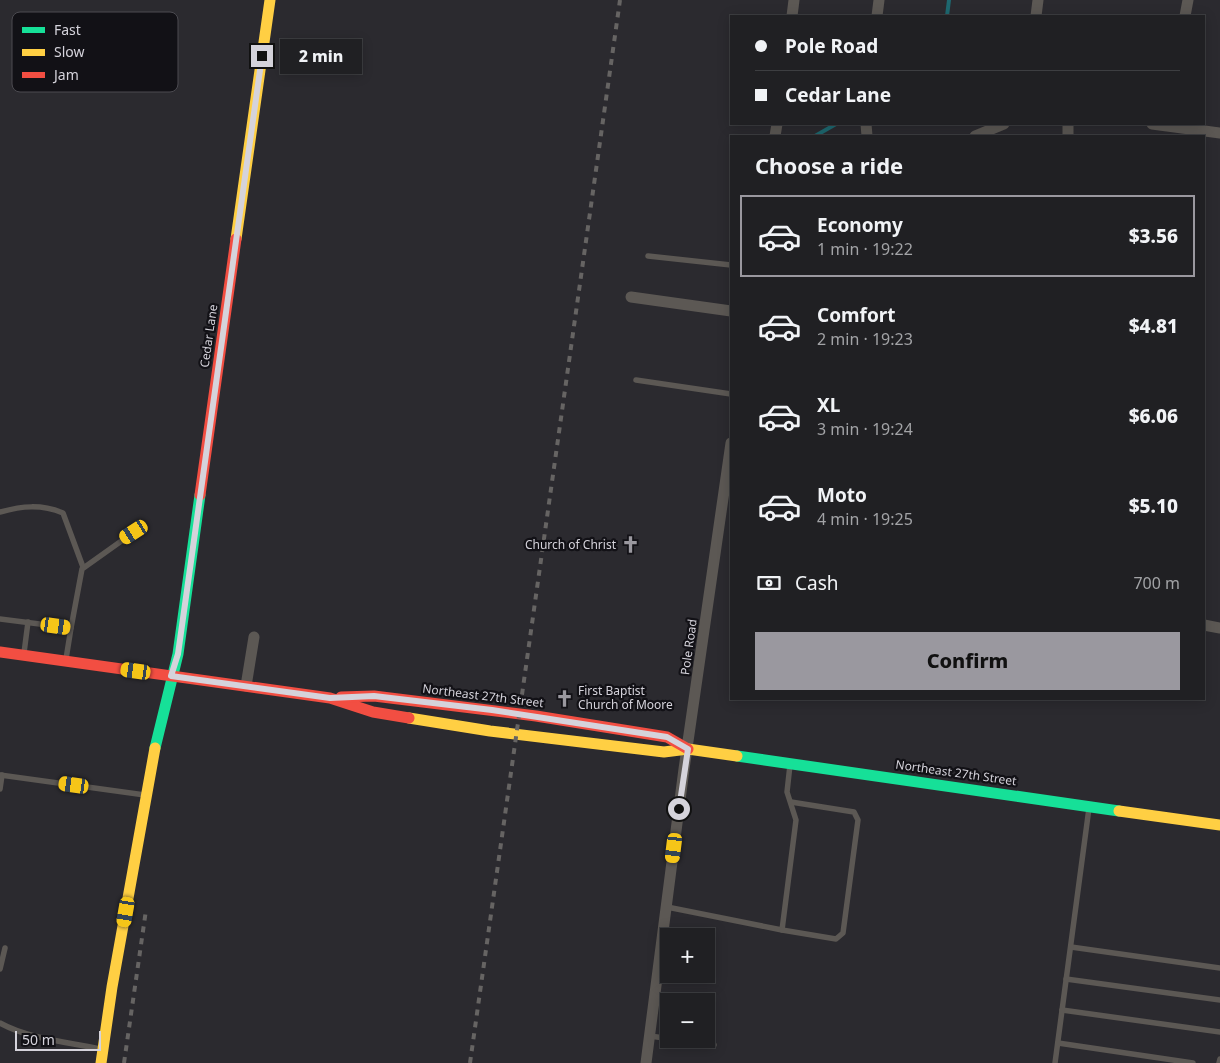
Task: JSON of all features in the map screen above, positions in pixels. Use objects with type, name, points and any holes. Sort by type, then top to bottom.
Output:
[{"type":"main road","name":"Cedar Lane","points":[[101,1063],[147,795],[171,676],[178,654],[270,0]]},
{"type":"main road","name":"Northeast 27th Street","points":[[0,652],[330,698],[373,712],[490,731],[664,752],[688,749],[1220,825]]},
{"type":"main road","name":"Northeast 27th Street","points":[[330,698],[374,696],[528,715],[667,737],[688,749]]},
{"type":"street","points":[[792,15],[794,0]]},
{"type":"street","points":[[877,15],[879,0]]},
{"type":"street","points":[[1036,15],[1038,0]]},
{"type":"street","points":[[1185,15],[1188,0]]},
{"type":"street","points":[[977,135],[1002,125]]},
{"type":"street","points":[[1170,125],[1220,134]]},
{"type":"street","points":[[631,297],[730,311]]},
{"type":"street","name":"Pole Road","points":[[646,1063],[730,449]]},
{"type":"street","points":[[1205,625],[1220,628]]},
{"type":"street","points":[[246,686],[254,637]]},
{"type":"lane","points":[[648,256],[730,265]]},
{"type":"lane","points":[[636,380],[730,394]]},
{"type":"lane","points":[[0,512],[26,506],[46,508],[63,513],[83,568],[66,661]]},
{"type":"lane","points":[[83,568],[134,532]]},
{"type":"lane","points":[[0,619],[71,628]]},
{"type":"lane","points":[[24,655],[28,622]]},
{"type":"lane","points":[[782,930],[796,820],[788,792],[790,763]]},
{"type":"lane","points":[[0,788],[1,775],[147,795]]},
{"type":"lane","points":[[667,907],[782,930],[836,938],[843,933],[858,820],[854,812],[791,802]]},
{"type":"lane","points":[[1055,1063],[1090,806]]},
{"type":"lane","points":[[1070,947],[1220,968]]},
{"type":"lane","points":[[0,969],[5,948]]},
{"type":"lane","points":[[1066,979],[1220,1000]]},
{"type":"lane","points":[[1062,1010],[1220,1032]]},
{"type":"lane","points":[[0,1023],[10,1029],[102,1049]]},
{"type":"lane","points":[[650,1036],[660,1037]]},
{"type":"lane","points":[[1058,1043],[1193,1063]]},
{"type":"waterway","points":[[947,15],[949,0]]},
{"type":"waterway","points":[[817,135],[834,125]]},
{"type":"railway","points":[[470,1063],[620,0]]},
{"type":"railway","points":[[124,1063],[146,910]]},
{"type":"traffic: fast","points":[[155,748],[178,654],[200,495]]},
{"type":"traffic: fast","points":[[737,756],[1119,811]]},
{"type":"traffic: slow","points":[[236,239],[270,0]]},
{"type":"traffic: slow","points":[[409,718],[490,731],[664,752],[688,749],[737,756]]},
{"type":"traffic: slow","points":[[101,1063],[112,987],[155,748]]},
{"type":"traffic: slow","points":[[1119,811],[1220,825]]},
{"type":"traffic: jam","points":[[200,495],[236,239]]},
{"type":"traffic: jam","points":[[0,652],[330,698],[373,712],[409,718]]},
{"type":"traffic: jam","points":[[341,697],[374,696],[536,716],[667,737],[688,749]]},
{"type":"place","name":"Church of Christ","points":[[630,545]]},
{"type":"place","name":"First Baptist Church of Moore","points":[[564,698]]},
{"type":"route","points":[[262,56],[178,654],[171,676],[330,698],[374,696],[492,710],[667,737],[688,749],[679,809]]}]
